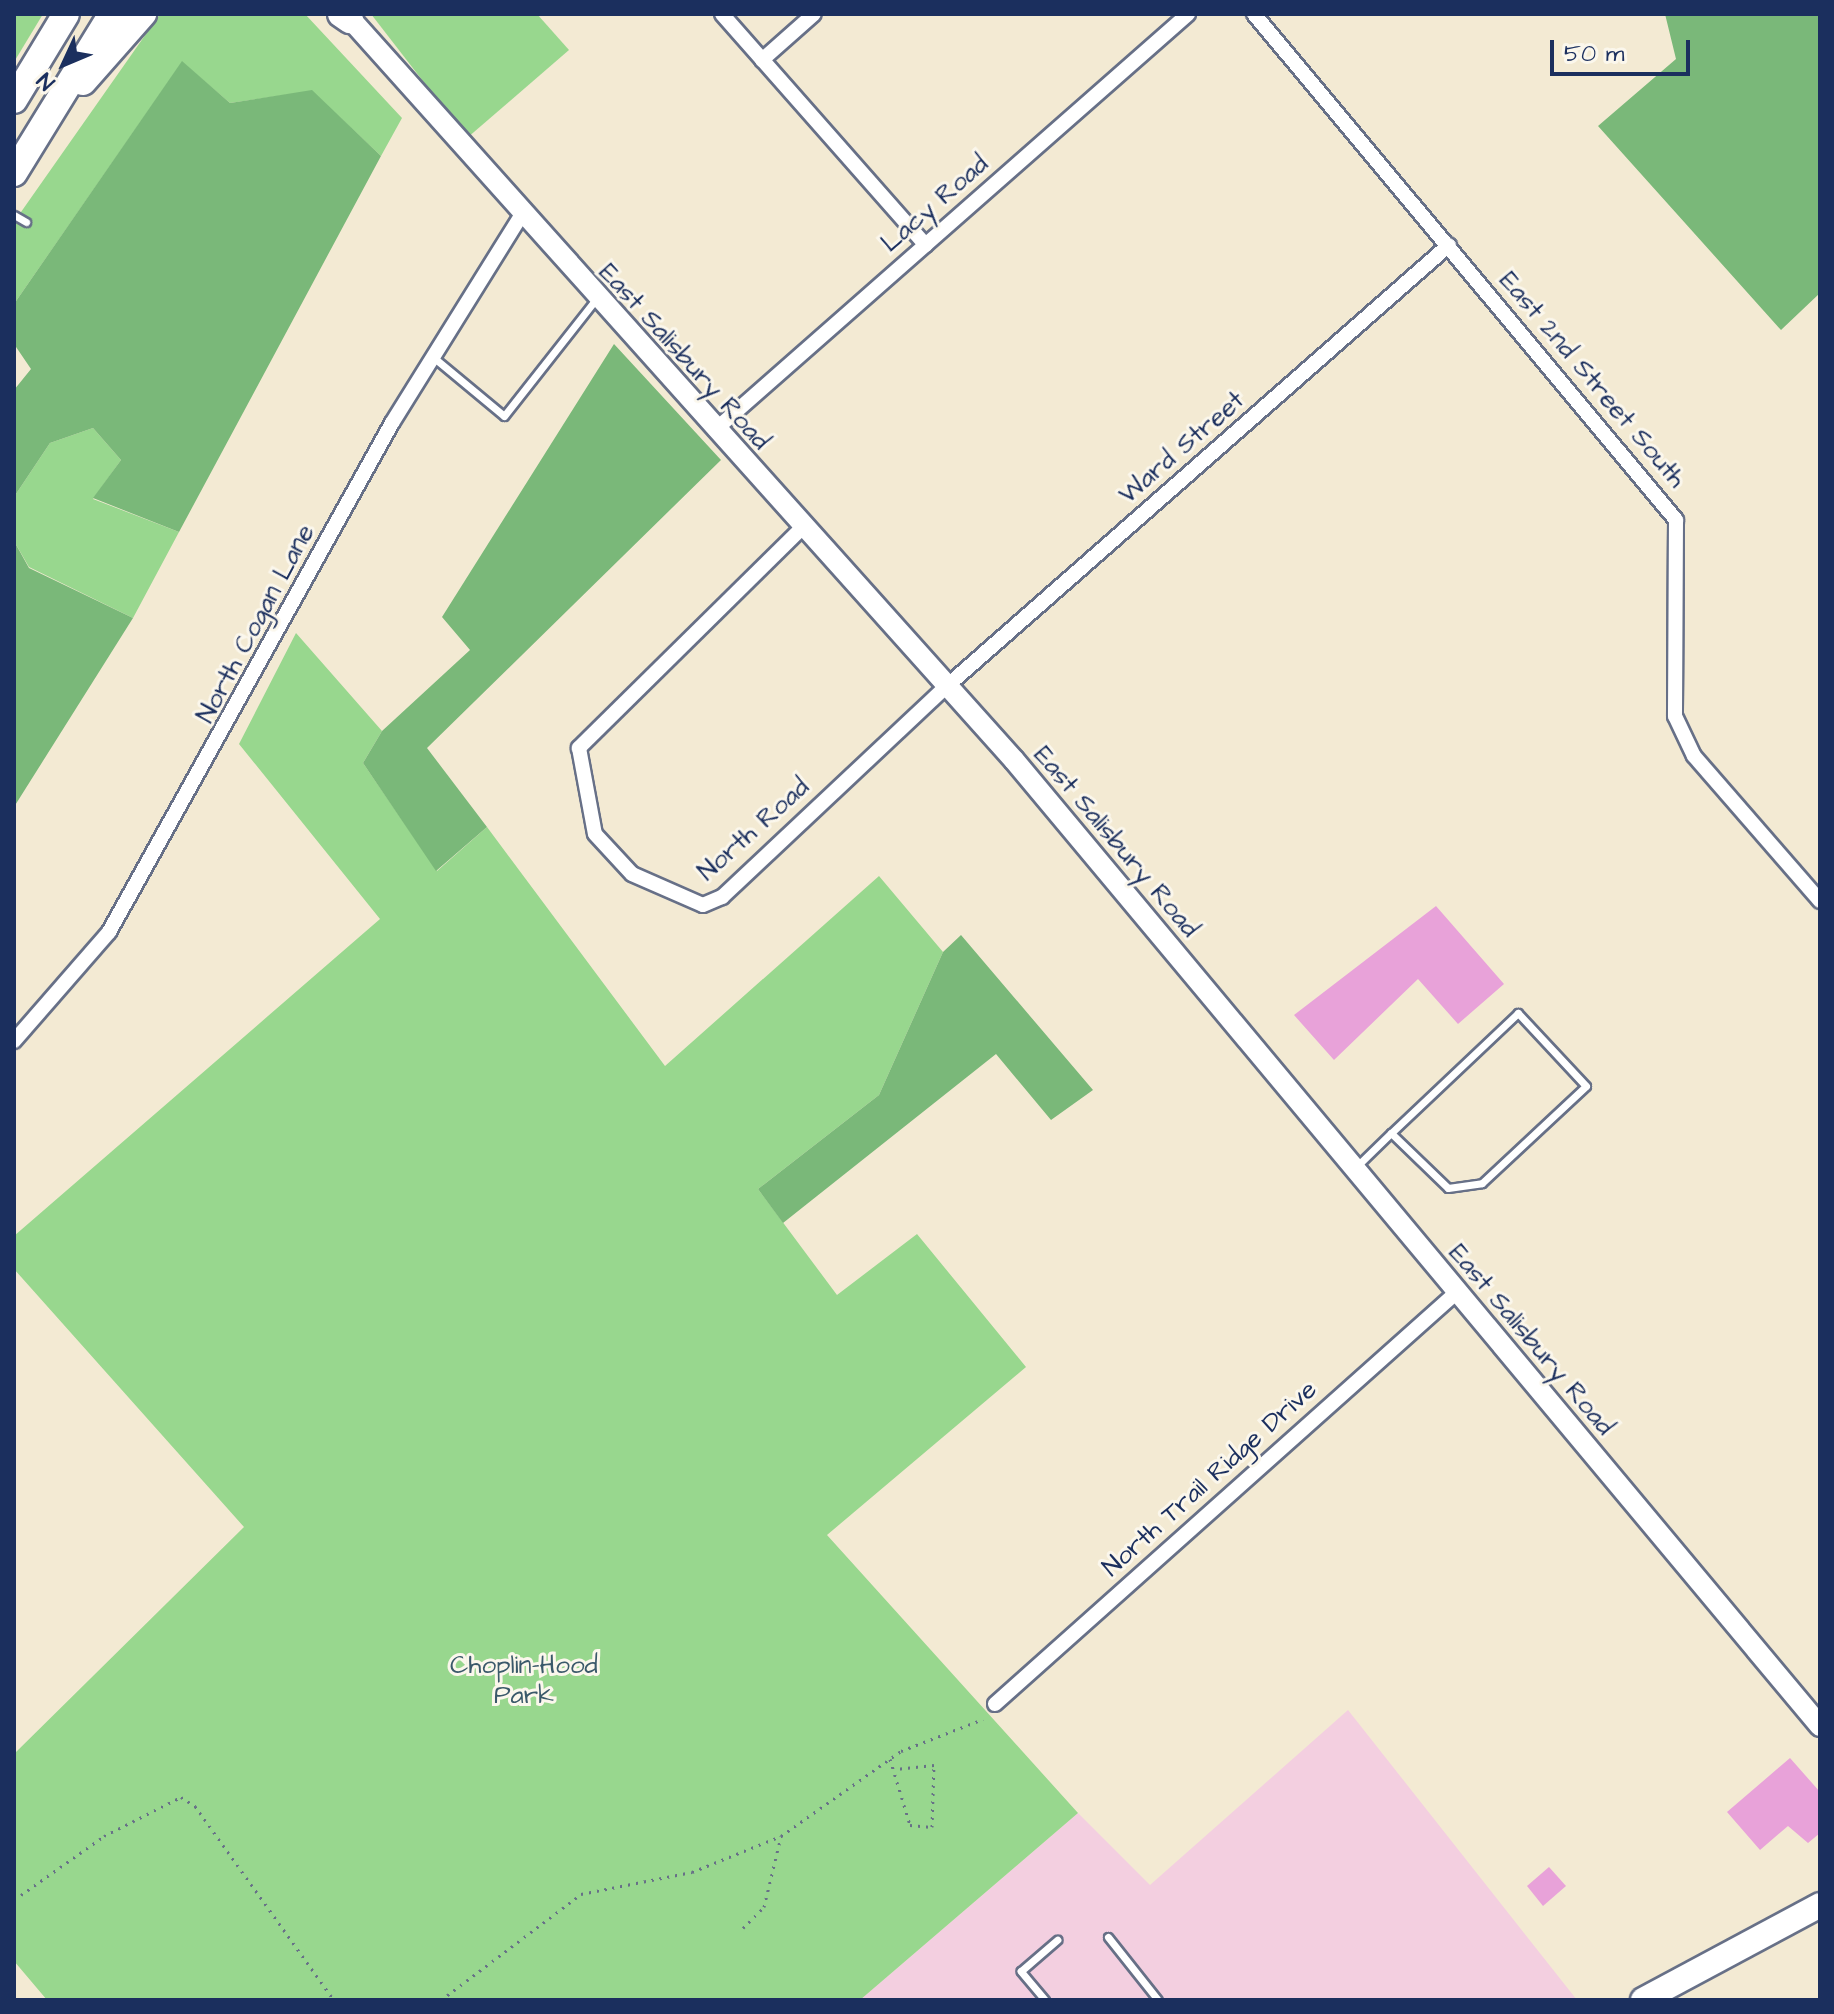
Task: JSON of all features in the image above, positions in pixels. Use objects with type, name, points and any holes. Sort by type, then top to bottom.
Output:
[{"type":"highway","points":[[14,100],[66,14]]},
{"type":"highway","points":[[14,173],[112,14]]},
{"type":"highway","points":[[44,123],[143,14]]},
{"type":"main road","name":"East Salisbury Road","points":[[346,15],[521,216],[947,686],[1820,1726]]},
{"type":"main road","points":[[1643,2000],[1820,1905]]},
{"type":"street","points":[[722,14],[926,245]]},
{"type":"street","points":[[762,60],[814,14]]},
{"type":"street","name":"Lacy Road","points":[[715,430],[1188,14]]},
{"type":"street","name":"East 2nd Street South","points":[[1254,14],[1676,520],[1675,716],[1694,756],[1820,901]]},
{"type":"street","name":"North Cogan Lane","points":[[14,1041],[109,932],[433,357],[521,216]]},
{"type":"street","name":"Ward Street","points":[[947,686],[1449,245]]},
{"type":"street","name":"North Road","points":[[803,527],[579,748],[595,834],[632,874],[703,905],[722,897],[947,686]]},
{"type":"street","name":"North Trail Ridge Drive","points":[[995,1704],[1457,1292]]},
{"type":"lane","points":[[14,215],[26,222]]},
{"type":"lane","points":[[433,357],[504,416],[596,299]]},
{"type":"lane","points":[[1354,1169],[1391,1133],[1518,1013],[1586,1086],[1482,1183],[1448,1188],[1391,1133]]},
{"type":"lane","points":[[1108,1937],[1158,2000]]},
{"type":"lane","points":[[1045,2000],[1021,1971],[1057,1940]]},
{"type":"path","points":[[441,2000],[581,1894],[692,1872],[781,1836],[890,1759],[983,1719]]},
{"type":"path","points":[[890,1759],[898,1769],[910,1825],[932,1827],[934,1765],[898,1769]]},
{"type":"path","points":[[21,1895],[104,1836],[181,1797],[195,1806],[334,2000]]},
{"type":"path","points":[[743,1928],[764,1907],[781,1836]]},
{"type":"shaded area","points":[[1348,1710],[1577,2000],[860,2000],[1078,1813],[1150,1885]]},
{"type":"green space","points":[[14,14],[43,14],[14,62]]},
{"type":"green space","points":[[160,14],[305,14],[402,118],[381,156],[312,91],[230,103],[182,62],[14,304],[14,222]]},
{"type":"green space","points":[[371,14],[537,14],[569,50],[467,138]]},
{"type":"green space","points":[[1665,14],[1820,14],[1820,293],[1781,330],[1598,126],[1676,59]]},
{"type":"green space","points":[[182,61],[230,103],[312,90],[381,156],[179,532],[93,498],[121,460],[93,428],[50,443],[14,497],[14,390],[31,369],[14,344],[14,304]]},
{"type":"green space","points":[[614,344],[721,460],[427,748],[487,827],[436,871],[363,763],[382,731],[470,650],[442,617]]},
{"type":"green space","points":[[93,428],[121,460],[93,499],[179,532],[133,618],[29,567],[14,541],[14,497],[50,443]]},
{"type":"green space","points":[[14,541],[29,568],[133,618],[14,807]]},
{"type":"green space","name":"Choplin-Hood Park","points":[[296,633],[382,731],[363,763],[437,871],[487,827],[665,1066],[879,876],[943,952],[879,1095],[758,1189],[837,1295],[917,1234],[1026,1367],[827,1535],[1078,1813],[860,2000],[47,2000],[14,1961],[14,1754],[244,1527],[14,1269],[14,1236],[380,919],[239,744]]},
{"type":"green space","points":[[961,935],[1093,1090],[1051,1120],[996,1054],[783,1223],[758,1189],[879,1095],[943,952]]},
{"type":"building","points":[[1436,906],[1504,984],[1458,1024],[1418,979],[1334,1060],[1294,1015]]},
{"type":"building","points":[[1790,1758],[1820,1792],[1820,1833],[1808,1843],[1788,1826],[1760,1850],[1727,1812]]},
{"type":"building","points":[[1549,1867],[1566,1886],[1543,1906],[1527,1886]]}]
